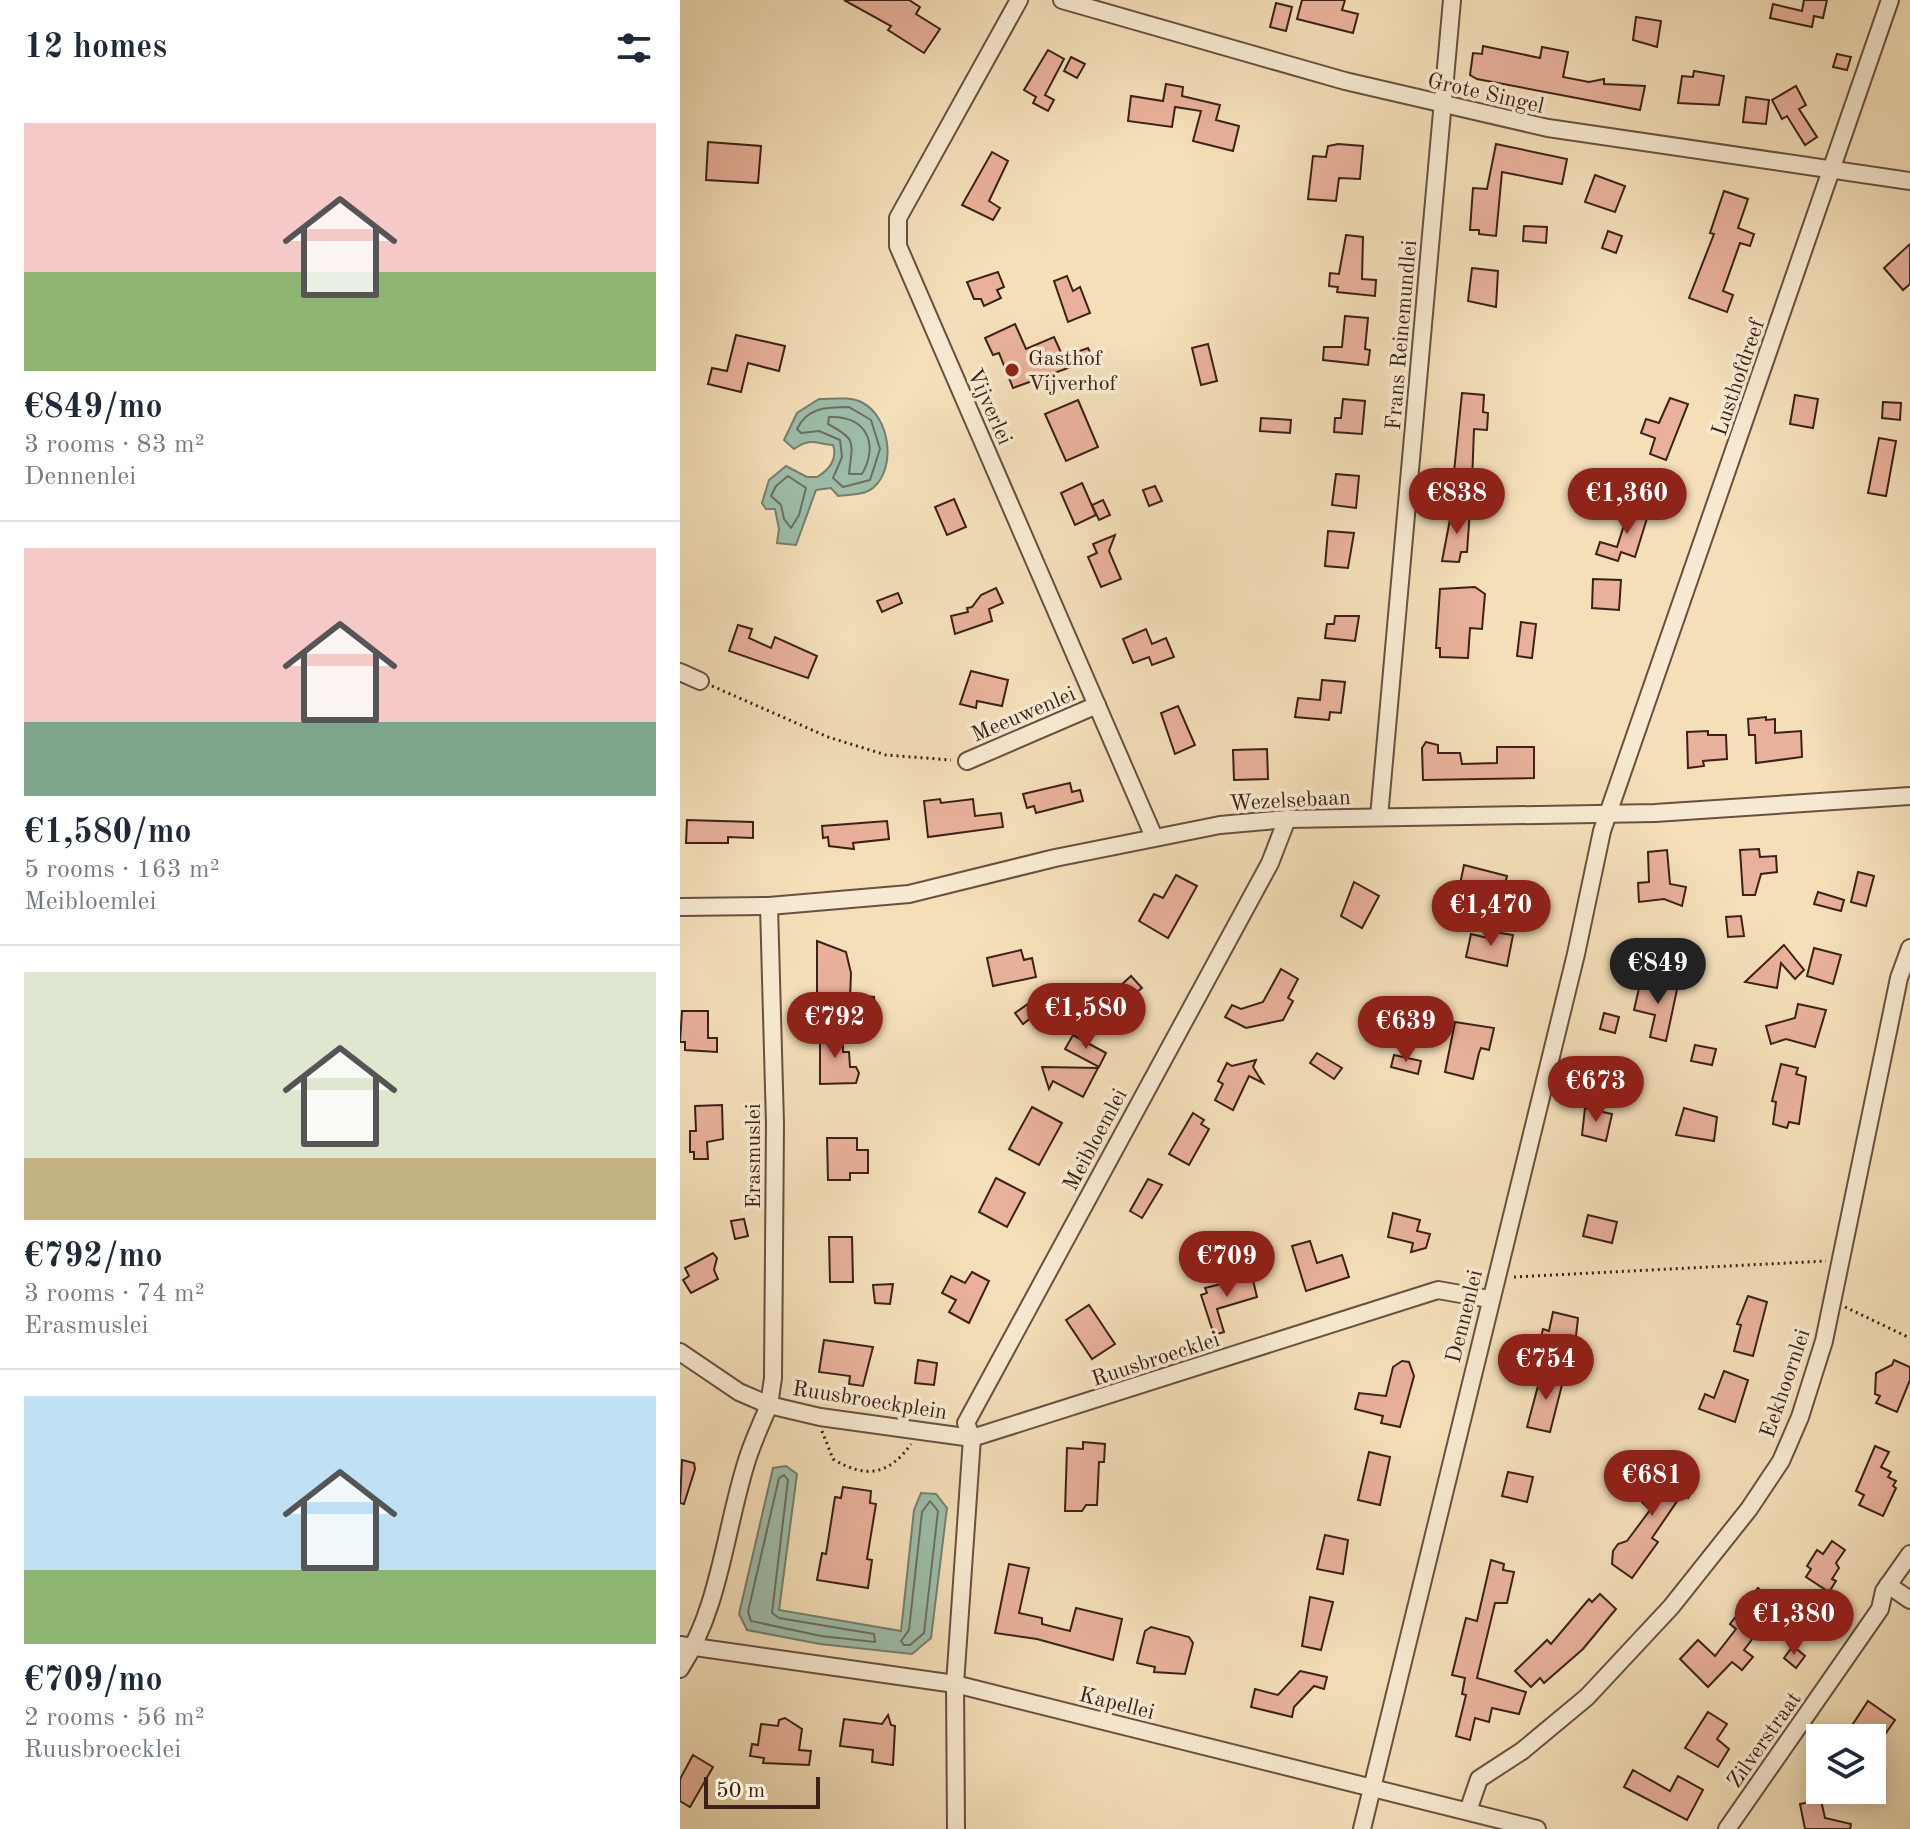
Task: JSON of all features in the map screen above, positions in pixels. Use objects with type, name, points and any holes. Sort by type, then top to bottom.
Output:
[{"type":"street","name":"Vijverlei","points":[[1019,0],[898,218],[898,246],[1154,837]]},
{"type":"street","name":"Grote Singel","points":[[1062,0],[1443,105],[1548,128],[1910,181]]},
{"type":"street","name":"Frans Reinemundlei","points":[[1379,817],[1452,0]]},
{"type":"street","name":"Lusthofdreef","points":[[1610,814],[1890,0]]},
{"type":"street","points":[[680,672],[700,681]]},
{"type":"street","name":"Meeuwenlei","points":[[967,761],[1097,705]]},
{"type":"street","name":"Wezelsebaan","points":[[680,907],[769,906],[909,894],[1154,837],[1220,825],[1287,819],[1610,814],[1910,796]]},
{"type":"street","name":"Dennenlei","points":[[1362,1829],[1489,1299],[1576,954],[1602,831],[1610,814]]},
{"type":"street","name":"Meibloemlei","points":[[972,1438],[966,1423],[1270,863],[1287,819]]},
{"type":"street","name":"Erasmuslei","points":[[769,906],[775,1124],[773,1378],[769,1405]]},
{"type":"street","name":"Eekhoornlei","points":[[1468,1811],[1479,1779],[1522,1751],[1587,1697],[1671,1607],[1749,1509],[1781,1461],[1800,1417],[1832,1301],[1899,978],[1910,948]]},
{"type":"street","name":"Ruusbroecklei","points":[[972,1438],[1438,1290],[1489,1299]]},
{"type":"street","points":[[680,1352],[739,1392],[769,1405]]},
{"type":"street","name":"Ruusbroeckplein","points":[[680,1669],[717,1580],[748,1457],[769,1405],[820,1417],[972,1438],[955,1684],[956,1829]]},
{"type":"street","name":"Zilverstraat","points":[[1727,1829],[1880,1609],[1888,1585],[1910,1554]]},
{"type":"street","points":[[1888,1585],[1910,1600]]},
{"type":"street","name":"Kapellei","points":[[687,1646],[955,1684],[1537,1829]]},
{"type":"path","points":[[700,681],[828,737],[886,755],[967,761]]},
{"type":"path","points":[[1495,1278],[1841,1260]]},
{"type":"path","points":[[1832,1301],[1910,1338]]},
{"type":"path","points":[[820,1417],[825,1447],[833,1459],[862,1473],[877,1473],[891,1466],[902,1457],[917,1429]]},
{"type":"water","points":[[819,399],[853,399],[872,410],[879,419],[887,442],[886,467],[881,478],[867,492],[838,496],[831,488],[816,490],[796,545],[777,543],[779,529],[775,509],[766,509],[762,503],[769,480],[786,466],[807,477],[817,477],[833,459],[833,445],[809,442],[794,449],[784,440],[797,413]]},
{"type":"water","points":[[786,1466],[797,1474],[779,1610],[901,1631],[914,1510],[921,1493],[936,1494],[947,1508],[931,1638],[912,1654],[820,1644],[747,1630],[739,1614],[773,1468]]},
{"type":"building","points":[[844,0],[909,0],[920,7],[916,14],[940,29],[924,53],[888,30],[891,26]]},
{"type":"building","points":[[1302,0],[1345,0],[1342,10],[1358,14],[1353,33],[1297,19]]},
{"type":"building","points":[[1804,0],[1827,0],[1823,18],[1814,16],[1812,27],[1770,18],[1773,4],[1802,11]]},
{"type":"building","points":[[1276,3],[1292,7],[1286,31],[1270,27]]},
{"type":"building","points":[[1636,17],[1661,21],[1657,47],[1633,40]]},
{"type":"building","points":[[1483,46],[1540,58],[1542,47],[1568,52],[1563,77],[1589,82],[1604,79],[1604,84],[1645,86],[1640,110],[1477,79],[1470,75],[1473,53],[1482,54]]},
{"type":"building","points":[[1048,50],[1064,59],[1045,95],[1054,100],[1048,111],[1033,103],[1036,97],[1024,90]]},
{"type":"building","points":[[1837,54],[1851,57],[1847,70],[1833,67]]},
{"type":"building","points":[[1071,57],[1085,64],[1077,78],[1064,71]]},
{"type":"building","points":[[1694,71],[1724,76],[1719,105],[1678,103],[1682,76],[1693,77]]},
{"type":"building","points":[[1166,84],[1183,87],[1182,96],[1220,105],[1216,120],[1239,126],[1233,151],[1193,141],[1201,111],[1175,107],[1172,127],[1128,121],[1131,96],[1163,101]]},
{"type":"building","points":[[1796,86],[1806,105],[1799,109],[1817,137],[1805,145],[1787,116],[1782,119],[1772,100]]},
{"type":"building","points":[[1746,97],[1769,100],[1766,124],[1743,122]]},
{"type":"building","points":[[708,142],[761,146],[758,183],[706,180]]},
{"type":"building","points":[[1496,144],[1567,159],[1562,184],[1502,172],[1496,236],[1470,230],[1473,188],[1487,189]]},
{"type":"building","points":[[1328,146],[1363,146],[1360,179],[1339,178],[1336,201],[1308,199],[1313,156],[1326,157]]},
{"type":"building","points":[[992,152],[1008,161],[989,201],[1000,208],[993,220],[962,205]]},
{"type":"building","points":[[1595,175],[1625,186],[1615,212],[1585,202]]},
{"type":"building","points":[[1724,191],[1748,199],[1738,228],[1754,234],[1750,246],[1740,243],[1723,291],[1733,295],[1727,312],[1689,298],[1714,234],[1710,233]]},
{"type":"building","points":[[1524,226],[1547,227],[1546,243],[1523,241]]},
{"type":"building","points":[[1608,231],[1622,236],[1616,253],[1602,248]]},
{"type":"building","points":[[1346,235],[1363,237],[1362,279],[1376,280],[1375,296],[1337,292],[1338,287],[1329,286],[1330,273],[1339,274]]},
{"type":"building","points":[[1910,244],[1910,284],[1903,290],[1884,268]]},
{"type":"building","points":[[1472,268],[1498,271],[1496,307],[1468,301]]},
{"type":"building","points":[[998,272],[1004,287],[997,290],[1001,298],[984,306],[981,299],[974,299],[967,282]]},
{"type":"building","points":[[1067,276],[1073,291],[1080,287],[1090,313],[1068,322],[1054,281]]},
{"type":"building","points":[[1345,316],[1368,318],[1365,349],[1370,350],[1368,365],[1323,360],[1324,347],[1342,347]]},
{"type":"building","points":[[1015,324],[1026,349],[1054,337],[1063,357],[1088,348],[1093,359],[1013,388],[999,353],[993,355],[985,338]]},
{"type":"building","points":[[736,335],[785,346],[779,371],[748,363],[741,392],[708,384],[712,368],[727,371]]},
{"type":"building","points":[[1208,344],[1217,381],[1201,385],[1192,348]]},
{"type":"building","points":[[1462,393],[1484,395],[1483,412],[1488,413],[1487,430],[1474,429],[1472,483],[1453,482]]},
{"type":"building","points":[[1795,395],[1818,399],[1813,428],[1790,424]]},
{"type":"building","points":[[1670,398],[1688,404],[1666,460],[1650,454],[1655,438],[1641,433],[1646,419],[1659,423]]},
{"type":"building","points":[[1343,399],[1365,401],[1362,434],[1334,432],[1335,418],[1341,418]]},
{"type":"building","points":[[1078,400],[1098,447],[1066,461],[1045,414]]},
{"type":"building","points":[[1883,402],[1901,403],[1900,420],[1882,418]]},
{"type":"building","points":[[1261,418],[1291,420],[1290,433],[1260,431]]},
{"type":"building","points":[[1879,438],[1896,441],[1886,496],[1868,493]]},
{"type":"building","points":[[1336,474],[1359,476],[1356,508],[1332,505]]},
{"type":"building","points":[[1082,483],[1096,515],[1075,525],[1061,493]]},
{"type":"building","points":[[1155,486],[1162,501],[1149,506],[1143,490]]},
{"type":"building","points":[[954,499],[966,527],[947,535],[935,507]]},
{"type":"building","points":[[1103,500],[1110,515],[1099,520],[1092,505]]},
{"type":"building","points":[[1630,506],[1649,512],[1635,557],[1621,552],[1618,561],[1596,554],[1600,542],[1617,547]]},
{"type":"building","points":[[1452,509],[1470,510],[1467,552],[1461,552],[1459,562],[1442,561]]},
{"type":"building","points":[[1328,531],[1354,533],[1348,568],[1325,566]]},
{"type":"building","points":[[1115,535],[1109,551],[1121,579],[1101,587],[1088,557],[1097,553],[1093,544]]},
{"type":"building","points":[[1593,579],[1621,580],[1619,610],[1592,608]]},
{"type":"building","points":[[1475,587],[1485,594],[1482,629],[1470,628],[1468,658],[1440,657],[1440,648],[1436,648],[1440,589]]},
{"type":"building","points":[[996,588],[1003,603],[989,609],[992,621],[955,634],[951,616],[968,612],[967,608],[972,607],[981,595]]},
{"type":"building","points":[[898,593],[902,603],[882,612],[877,601]]},
{"type":"building","points":[[1335,616],[1359,616],[1355,641],[1325,638],[1327,624],[1334,624]]},
{"type":"building","points":[[1521,622],[1536,624],[1532,658],[1517,656]]},
{"type":"building","points":[[738,625],[752,629],[749,638],[771,648],[775,637],[817,656],[808,678],[729,651]]},
{"type":"building","points":[[1146,629],[1152,644],[1166,638],[1174,657],[1152,665],[1149,657],[1133,663],[1123,639]]},
{"type":"building","points":[[971,671],[1008,680],[1002,706],[977,701],[976,708],[960,704]]},
{"type":"building","points":[[1322,680],[1345,682],[1341,713],[1330,712],[1329,720],[1295,717],[1298,698],[1320,700]]},
{"type":"building","points":[[1178,706],[1195,745],[1175,754],[1161,713]]},
{"type":"building","points":[[1766,717],[1766,720],[1775,719],[1775,733],[1801,731],[1802,757],[1756,763],[1755,735],[1749,735],[1748,719]]},
{"type":"building","points":[[1708,731],[1708,735],[1726,735],[1727,759],[1703,761],[1704,766],[1688,768],[1687,732]]},
{"type":"building","points":[[1426,742],[1438,745],[1438,753],[1460,753],[1462,764],[1497,763],[1497,747],[1534,747],[1534,778],[1423,780],[1422,748]]},
{"type":"building","points":[[1267,749],[1268,779],[1234,780],[1233,750]]},
{"type":"building","points":[[1070,783],[1072,792],[1080,790],[1083,801],[1036,813],[1034,806],[1027,808],[1023,794]]},
{"type":"building","points":[[940,799],[941,803],[973,799],[975,816],[1001,813],[1003,827],[928,837],[924,801]]},
{"type":"building","points":[[687,820],[753,822],[753,838],[728,837],[728,843],[686,843]]},
{"type":"building","points":[[887,821],[889,839],[853,843],[854,849],[829,846],[828,837],[823,838],[822,826]]},
{"type":"building","points":[[1759,849],[1760,857],[1776,856],[1777,872],[1761,874],[1755,895],[1743,895],[1740,850]]},
{"type":"building","points":[[1667,850],[1670,884],[1686,887],[1682,906],[1664,899],[1639,902],[1638,883],[1649,882],[1648,852]]},
{"type":"building","points":[[1464,865],[1507,876],[1502,896],[1459,889]]},
{"type":"building","points":[[1858,872],[1874,876],[1866,906],[1851,902]]},
{"type":"building","points":[[1176,875],[1197,886],[1168,938],[1139,921],[1154,894],[1163,898]]},
{"type":"building","points":[[1354,882],[1379,896],[1362,928],[1341,916]]},
{"type":"building","points":[[1818,892],[1844,900],[1841,911],[1814,904]]},
{"type":"building","points":[[1741,916],[1744,936],[1728,937],[1726,917]]},
{"type":"building","points":[[1494,932],[1513,935],[1507,966],[1466,957],[1471,934],[1492,939]]},
{"type":"building","points":[[817,941],[846,952],[851,973],[850,998],[817,995]]},
{"type":"building","points":[[1784,945],[1804,970],[1795,979],[1781,963],[1777,988],[1745,982]]},
{"type":"building","points":[[1814,948],[1841,955],[1833,984],[1807,976]]},
{"type":"building","points":[[1021,950],[1024,960],[1032,958],[1036,977],[993,986],[987,958]]},
{"type":"building","points":[[1281,969],[1298,979],[1288,998],[1293,1001],[1283,1020],[1246,1028],[1225,1017],[1232,1005],[1241,1009],[1263,1002]]},
{"type":"building","points":[[1131,976],[1142,988],[1132,996],[1111,1030],[1093,1020],[1112,984],[1119,987]]},
{"type":"building","points":[[1657,980],[1678,985],[1666,1041],[1650,1037],[1655,1015],[1634,1010],[1640,984],[1655,987]]},
{"type":"building","points":[[1045,992],[1032,1017],[1023,1024],[1015,1013]]},
{"type":"building","points":[[852,995],[874,997],[875,1009],[851,1009]]},
{"type":"building","points":[[1798,1004],[1826,1010],[1815,1047],[1786,1039],[1771,1044],[1766,1026],[1795,1018]]},
{"type":"building","points":[[682,1011],[708,1011],[708,1038],[717,1038],[717,1052],[685,1050],[685,1042],[680,1042]]},
{"type":"building","points":[[1604,1013],[1619,1017],[1615,1033],[1600,1029]]},
{"type":"building","points":[[1455,1022],[1494,1028],[1489,1050],[1481,1048],[1473,1079],[1445,1072]]},
{"type":"building","points":[[843,1029],[843,1052],[849,1052],[850,1067],[856,1067],[859,1073],[856,1083],[820,1084],[820,1030]]},
{"type":"building","points":[[1073,1035],[1106,1053],[1099,1067],[1065,1049]]},
{"type":"building","points":[[1695,1045],[1716,1049],[1712,1065],[1691,1061]]},
{"type":"building","points":[[1317,1053],[1342,1068],[1334,1079],[1310,1063]]},
{"type":"building","points":[[1394,1055],[1421,1061],[1418,1074],[1391,1067]]},
{"type":"building","points":[[1256,1060],[1253,1067],[1263,1083],[1249,1076],[1233,1110],[1215,1100],[1223,1084],[1218,1081],[1227,1063],[1232,1066]]},
{"type":"building","points":[[1781,1064],[1798,1068],[1796,1074],[1806,1077],[1799,1124],[1789,1122],[1787,1128],[1773,1124],[1776,1102],[1772,1101]]},
{"type":"building","points":[[1042,1067],[1098,1068],[1083,1097],[1053,1081],[1049,1089]]},
{"type":"building","points":[[722,1105],[723,1139],[707,1142],[708,1159],[694,1159],[694,1152],[690,1152],[690,1131],[696,1131],[695,1106]]},
{"type":"building","points":[[1032,1107],[1062,1123],[1039,1165],[1009,1149]]},
{"type":"building","points":[[1585,1108],[1612,1114],[1606,1141],[1582,1135]]},
{"type":"building","points":[[1684,1108],[1717,1117],[1714,1141],[1676,1135]]},
{"type":"building","points":[[1193,1113],[1204,1120],[1201,1124],[1209,1129],[1189,1165],[1169,1154]]},
{"type":"building","points":[[827,1138],[857,1138],[857,1150],[868,1150],[868,1173],[850,1173],[850,1180],[828,1180]]},
{"type":"building","points":[[996,1178],[1025,1193],[1007,1227],[979,1212]]},
{"type":"building","points":[[1148,1179],[1162,1185],[1142,1218],[1130,1211]]},
{"type":"building","points":[[1393,1213],[1420,1220],[1417,1231],[1430,1234],[1426,1248],[1411,1252],[1413,1243],[1388,1237]]},
{"type":"building","points":[[1588,1215],[1617,1222],[1612,1243],[1583,1236]]},
{"type":"building","points":[[744,1219],[748,1236],[735,1239],[731,1221]]},
{"type":"building","points":[[829,1237],[852,1237],[853,1282],[830,1282]]},
{"type":"building","points":[[1310,1241],[1317,1263],[1342,1255],[1349,1277],[1306,1291],[1292,1246]]},
{"type":"building","points":[[713,1253],[717,1258],[714,1270],[718,1279],[691,1293],[683,1280],[689,1276],[685,1268]]},
{"type":"building","points":[[972,1272],[989,1281],[969,1323],[949,1312],[956,1300],[942,1293],[951,1276],[965,1283]]},
{"type":"building","points":[[1252,1276],[1257,1297],[1217,1309],[1224,1332],[1214,1335],[1201,1295],[1207,1293],[1205,1288]]},
{"type":"building","points":[[893,1284],[890,1304],[875,1303],[873,1285]]},
{"type":"building","points":[[1748,1296],[1767,1302],[1753,1356],[1734,1351],[1741,1325],[1737,1324]]},
{"type":"building","points":[[1089,1305],[1115,1344],[1092,1359],[1066,1320]]},
{"type":"building","points":[[1553,1312],[1578,1318],[1574,1354],[1539,1345],[1543,1329],[1549,1331]]},
{"type":"building","points":[[824,1340],[873,1347],[863,1386],[849,1384],[850,1376],[819,1372]]},
{"type":"building","points":[[918,1360],[937,1363],[934,1385],[915,1383]]},
{"type":"building","points":[[1894,1360],[1910,1367],[1910,1380],[1897,1412],[1876,1403],[1880,1396],[1875,1394],[1876,1373],[1892,1365]]},
{"type":"building","points":[[1402,1361],[1409,1362],[1414,1376],[1400,1427],[1381,1423],[1383,1416],[1355,1409],[1359,1393],[1386,1396],[1393,1367]]},
{"type":"building","points":[[1542,1371],[1564,1377],[1550,1432],[1527,1427]]},
{"type":"building","points":[[1724,1371],[1748,1380],[1735,1422],[1699,1409],[1705,1394],[1714,1398]]},
{"type":"building","points":[[1083,1442],[1105,1444],[1104,1462],[1099,1462],[1097,1505],[1086,1505],[1082,1511],[1065,1511],[1067,1448],[1083,1449]]},
{"type":"building","points":[[1875,1446],[1889,1452],[1881,1467],[1891,1472],[1888,1477],[1896,1481],[1893,1486],[1896,1488],[1883,1516],[1859,1505],[1864,1495],[1856,1491]]},
{"type":"building","points":[[1369,1452],[1390,1457],[1380,1505],[1358,1500]]},
{"type":"building","points":[[682,1460],[694,1463],[695,1469],[684,1504],[680,1503]]},
{"type":"building","points":[[1664,1462],[1694,1482],[1695,1487],[1688,1498],[1682,1494],[1652,1538],[1658,1542],[1632,1578],[1612,1564],[1613,1551],[1618,1544],[1627,1541],[1650,1510],[1639,1499]]},
{"type":"building","points":[[1508,1472],[1533,1477],[1527,1502],[1502,1496]]},
{"type":"building","points":[[843,1487],[871,1491],[870,1503],[876,1504],[867,1559],[872,1560],[868,1588],[817,1580],[822,1553],[826,1554],[835,1497],[841,1498]]},
{"type":"building","points":[[1325,1535],[1348,1540],[1343,1574],[1317,1569]]},
{"type":"building","points":[[1832,1541],[1845,1550],[1836,1563],[1839,1568],[1832,1579],[1836,1581],[1829,1592],[1806,1577],[1811,1569],[1807,1566],[1817,1550],[1823,1554]]},
{"type":"building","points":[[1491,1560],[1504,1564],[1503,1570],[1514,1572],[1507,1603],[1495,1603],[1477,1678],[1526,1692],[1519,1714],[1492,1708],[1489,1722],[1475,1718],[1470,1740],[1456,1736],[1466,1695],[1462,1694],[1465,1678],[1452,1675],[1466,1618],[1477,1621]]},
{"type":"building","points":[[1009,1564],[1029,1568],[1019,1613],[1042,1618],[1042,1624],[1070,1631],[1076,1608],[1122,1619],[1113,1660],[1037,1639],[995,1633]]},
{"type":"building","points":[[1758,1588],[1782,1609],[1767,1629],[1762,1626],[1744,1650],[1753,1657],[1742,1670],[1732,1662],[1708,1687],[1680,1659],[1698,1640],[1715,1656],[1736,1629],[1730,1624]]},
{"type":"building","points":[[1600,1594],[1616,1609],[1583,1649],[1544,1683],[1540,1678],[1531,1687],[1515,1671],[1547,1640],[1551,1644],[1589,1599],[1592,1602]]},
{"type":"building","points":[[1310,1597],[1333,1602],[1321,1650],[1302,1646]]},
{"type":"building","points":[[1151,1627],[1189,1637],[1193,1643],[1185,1674],[1154,1672],[1155,1667],[1137,1663],[1145,1631]]},
{"type":"building","points":[[1793,1646],[1805,1656],[1796,1668],[1784,1658]]},
{"type":"building","points":[[1300,1671],[1327,1677],[1324,1689],[1314,1686],[1294,1707],[1292,1717],[1251,1707],[1255,1689],[1278,1695]]},
{"type":"building","points":[[1868,1701],[1895,1720],[1886,1733],[1886,1724],[1853,1724]]},
{"type":"building","points":[[1708,1712],[1727,1724],[1717,1739],[1729,1749],[1718,1767],[1685,1748]]},
{"type":"building","points":[[888,1715],[891,1725],[895,1726],[893,1765],[872,1762],[873,1750],[840,1746],[844,1719],[882,1724]]},
{"type":"building","points":[[785,1718],[802,1729],[799,1750],[811,1751],[809,1765],[763,1763],[764,1758],[750,1756],[752,1744],[758,1745],[761,1724],[778,1726],[779,1720]]},
{"type":"building","points":[[693,1755],[713,1767],[690,1807],[680,1801],[680,1779]]},
{"type":"building","points":[[1633,1770],[1670,1791],[1678,1776],[1703,1790],[1687,1820],[1624,1787]]},
{"type":"building","points":[[1800,1804],[1822,1804],[1825,1818],[1851,1824],[1850,1829],[1805,1829]]},
{"type":"place","name":"Gasthof Vijverhof","points":[[1012,370]]}]
